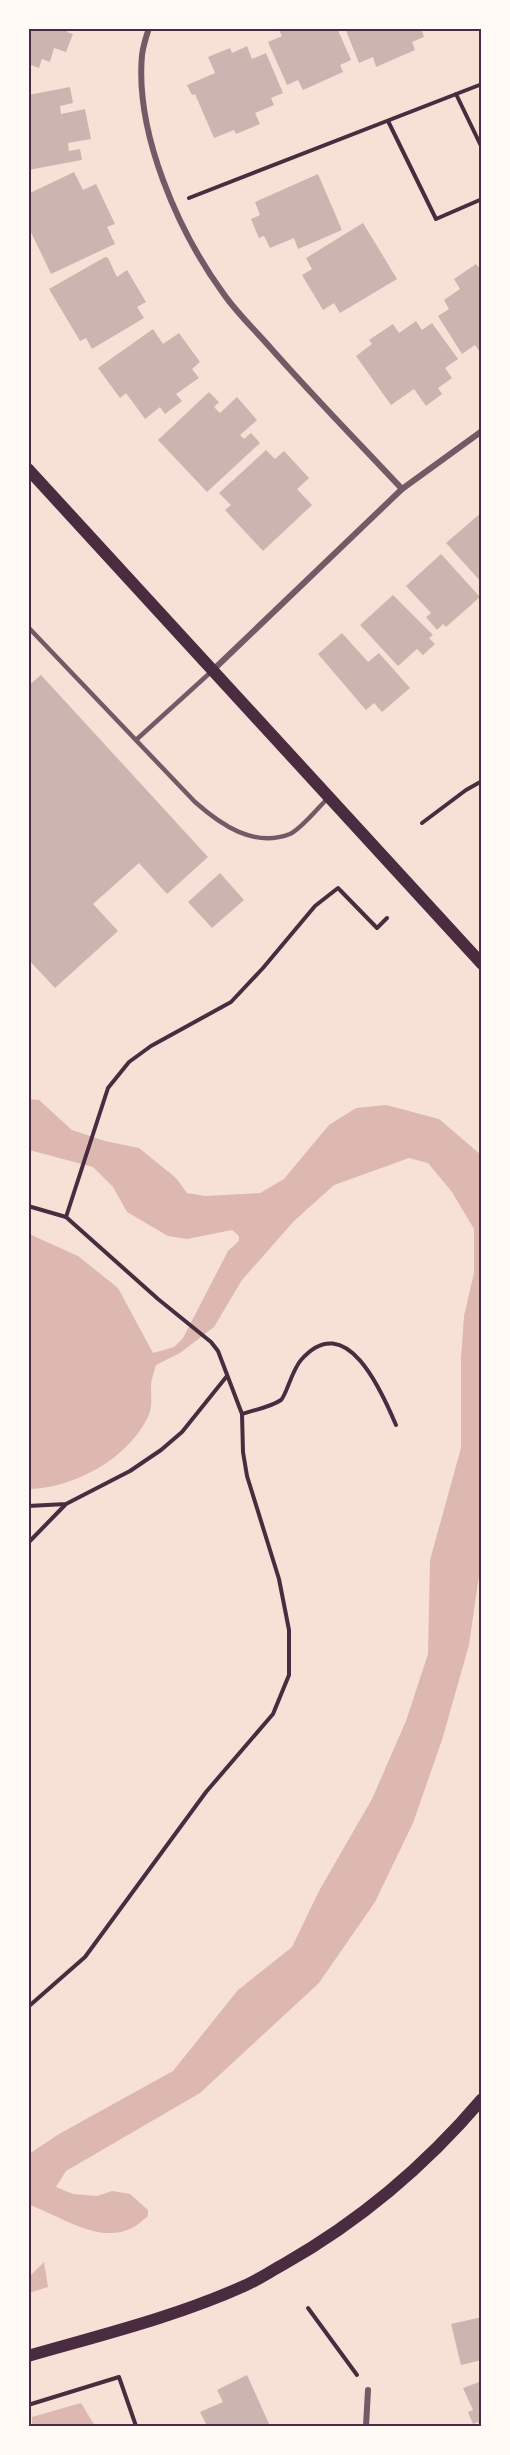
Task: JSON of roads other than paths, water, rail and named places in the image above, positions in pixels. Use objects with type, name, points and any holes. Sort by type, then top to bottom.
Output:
[{"type":"main road","points":[[28,469],[482,964]]},
{"type":"main road","points":[[28,2356],[150,2321],[245,2286],[274,2270],[322,2242],[399,2185],[453,2133],[482,2099]]},
{"type":"street","points":[[149,28],[142,53],[141,77],[148,130],[162,178],[184,231],[223,294],[293,373],[402,489]]},
{"type":"street","points":[[212,672],[402,489],[482,431]]},
{"type":"street","points":[[366,2427],[368,2390]]},
{"type":"lane","points":[[28,627],[217,822],[240,834],[270,837],[292,833],[329,797]]},
{"type":"lane","points":[[136,740],[212,672]]}]
